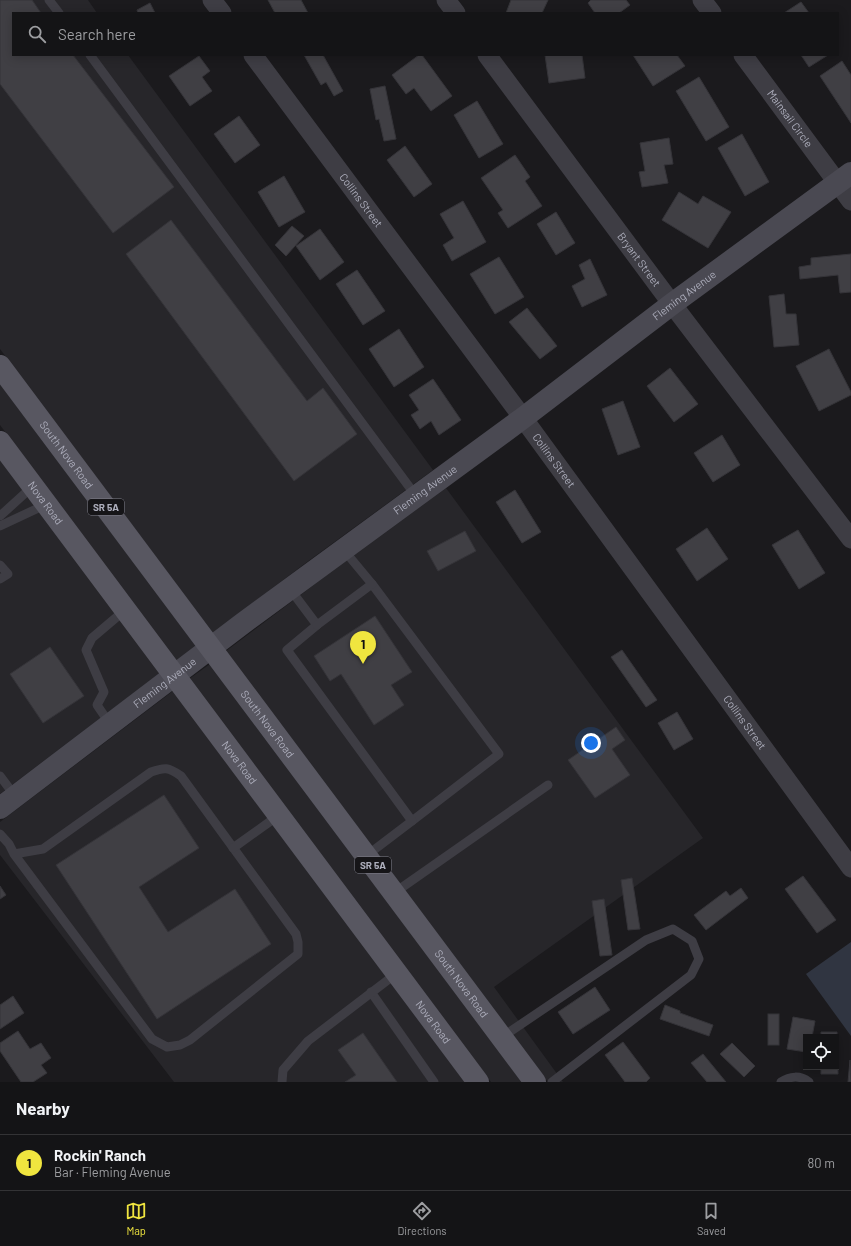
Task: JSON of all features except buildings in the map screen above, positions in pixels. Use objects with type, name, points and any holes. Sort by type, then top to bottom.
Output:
[{"type":"main road","name":"South Nova Road","points":[[0,366],[535,1082]]},
{"type":"main road","name":"Nova Road","points":[[0,442],[478,1082]]},
{"type":"street","points":[[212,0],[221,12]]},
{"type":"street","points":[[446,0],[455,12]]},
{"type":"street","points":[[702,0],[711,12]]},
{"type":"street","name":"Collins Street","points":[[254,56],[523,418],[851,868]]},
{"type":"street","name":"Bryant Street","points":[[488,56],[672,304],[851,539]]},
{"type":"street","name":"Mainsail Circle","points":[[744,56],[844,178],[851,201]]},
{"type":"street","name":"Fleming Avenue","points":[[8,802],[343,549],[523,418],[672,304],[844,178]]},
{"type":"lane","points":[[49,0],[58,12]]},
{"type":"lane","points":[[91,56],[416,496]]},
{"type":"lane","points":[[0,516],[33,486]]},
{"type":"lane","points":[[0,526],[47,504]]},
{"type":"lane","points":[[343,549],[372,584],[499,754],[366,856]]},
{"type":"lane","points":[[0,565],[8,574],[0,580]]},
{"type":"lane","points":[[372,584],[317,625],[287,650],[412,821]]},
{"type":"lane","points":[[290,589],[317,625]]},
{"type":"lane","points":[[110,725],[97,705],[104,692],[86,650],[92,638],[125,610]]},
{"type":"lane","points":[[0,834],[9,844],[14,854],[152,1039],[167,1047],[180,1045],[190,1040],[298,954],[296,934],[181,776],[172,769],[163,768],[151,772],[43,849],[14,854]]},
{"type":"lane","points":[[0,776],[8,802]]},
{"type":"lane","points":[[394,894],[548,785]]},
{"type":"lane","points":[[234,848],[279,815]]},
{"type":"lane","points":[[502,1037],[646,940],[673,929],[692,941],[699,959],[691,975],[552,1082]]},
{"type":"lane","points":[[282,1082],[283,1070],[308,1041],[396,973]]},
{"type":"lane","points":[[371,992],[434,1082]]},
{"type":"lane","points":[[781,1082],[788,1078],[804,1078],[809,1082]]},
{"type":"shaded area","points":[[0,0],[88,0],[96,12],[12,12],[12,56],[129,56],[433,470],[213,633],[0,349]]},
{"type":"shaded area","points":[[0,384],[196,646],[176,661],[0,425]]},
{"type":"shaded area","points":[[0,459],[160,673],[0,794]]},
{"type":"shaded area","points":[[446,488],[703,838],[494,987],[563,1082],[548,1082],[226,651]]},
{"type":"shaded area","points":[[210,664],[522,1082],[491,1082],[189,679]]},
{"type":"shaded area","points":[[173,691],[465,1082],[174,1082],[0,855],[0,822]]},
{"type":"water","points":[[851,942],[851,1036],[806,974]]},
{"type":"place","name":"Rockin' Ranch","points":[[363,664]]}]
